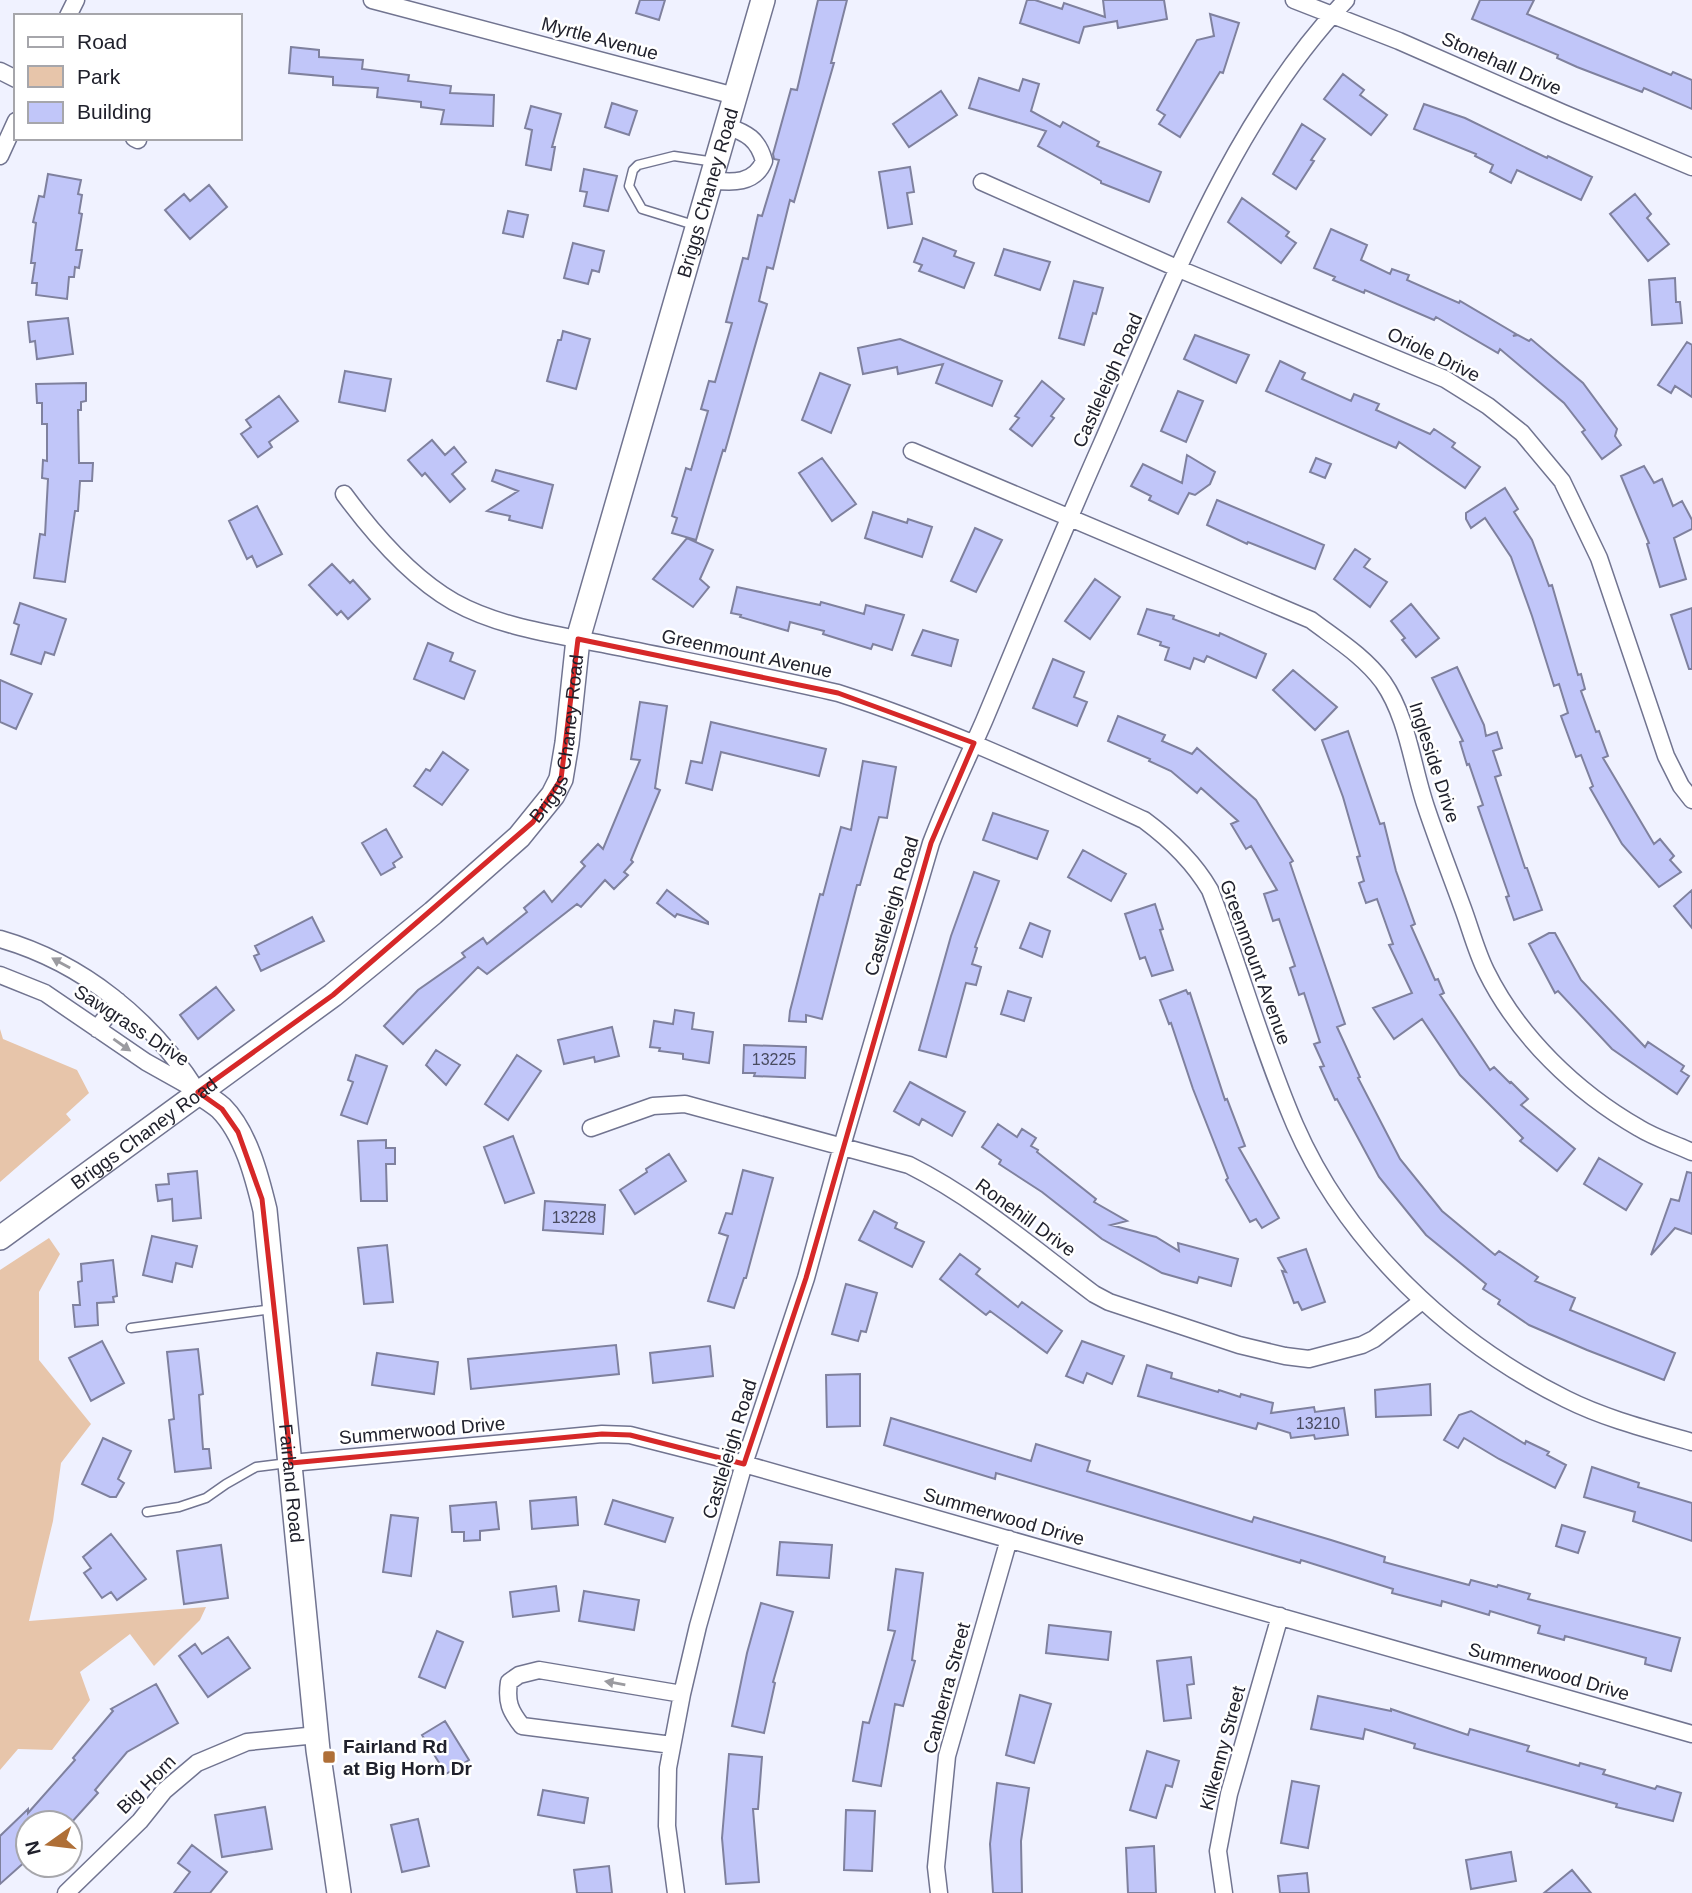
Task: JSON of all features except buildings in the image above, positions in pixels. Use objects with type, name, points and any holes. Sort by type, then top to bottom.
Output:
[{"type":"main road","name":"Briggs Chaney Road","points":[[0,1238],[333,995],[496,860],[533,822],[553,795],[561,779],[578,639],[763,0]]},
{"type":"main road","name":"Fairland Road","points":[[198,1092],[222,1109],[238,1132],[265,1210],[317,1735],[339,1893]]},
{"type":"street","name":"Myrtle Avenue","points":[[372,0],[735,96]]},
{"type":"street","name":"Stonehall Drive","points":[[1294,0],[1399,41],[1692,167]]},
{"type":"street","name":"Castleleigh Road","points":[[676,1893],[667,1826],[668,1768],[698,1626],[744,1464],[806,1278],[931,843],[1069,517],[1179,269],[1241,142],[1293,66],[1346,0]]},
{"type":"street","points":[[0,156],[14,125]]},
{"type":"street","points":[[713,171],[729,183],[741,181],[760,171],[764,161],[757,142],[748,134],[726,126]]},
{"type":"street","name":"Oriole Drive","points":[[982,182],[1179,269],[1445,379],[1488,406],[1522,433],[1562,481],[1599,558],[1666,755],[1681,786],[1692,800]]},
{"type":"street","name":"Ingleside Drive","points":[[912,451],[1311,620],[1364,661],[1383,682],[1400,716],[1426,805],[1461,904],[1485,969],[1504,1004],[1525,1032],[1584,1090],[1640,1129],[1692,1152]]},
{"type":"street","name":"Greenmount Avenue","points":[[344,494],[367,524],[406,565],[452,601],[493,619],[838,693],[880,706],[974,743],[1144,820],[1188,858],[1210,890],[1295,1126],[1315,1166],[1351,1222],[1382,1260],[1422,1301],[1498,1360],[1568,1400],[1621,1422],[1692,1442]]},
{"type":"street","name":"Sawgrass Drive","points":[[0,939],[54,959],[118,1001],[153,1032],[198,1092]]},
{"type":"street","name":"Sawgrass Drive","points":[[0,975],[45,993],[154,1067],[198,1092]]},
{"type":"street","points":[[97,1029],[118,1001]]},
{"type":"street","name":"Ronehill Drive","points":[[591,1128],[653,1107],[685,1104],[909,1165],[930,1175],[1006,1224],[1102,1298],[1239,1345],[1285,1356],[1309,1359],[1342,1352],[1374,1339],[1422,1301]]},
{"type":"street","name":"Summerwood Drive","points":[[291,1463],[602,1434],[630,1435],[744,1464],[1692,1734]]},
{"type":"street","name":"Canberra Street","points":[[939,1893],[936,1867],[947,1756],[1009,1539]]},
{"type":"street","name":"Kilkenny Street","points":[[1224,1893],[1219,1852],[1229,1794],[1280,1616]]},
{"type":"street","points":[[672,1745],[522,1726],[509,1709],[509,1682],[519,1675],[539,1670],[682,1694]]},
{"type":"street","name":"Big Horn","points":[[66,1893],[140,1821],[164,1791],[197,1763],[247,1742],[317,1735]]},
{"type":"lane","points":[[697,226],[642,209],[629,186],[633,170],[638,165],[674,156],[713,171]]},
{"type":"lane","points":[[131,1328],[275,1308]]},
{"type":"lane","points":[[147,1513],[206,1498],[257,1467],[291,1463]]},
{"type":"highlighted area","points":[[578,639],[838,693],[974,743],[931,843],[806,1278],[744,1464],[630,1435],[602,1434],[291,1463],[262,1199],[238,1132],[222,1109],[198,1092],[333,995],[533,822],[561,779]]},
{"type":"green space","points":[[0,1029],[3,1039],[77,1070],[89,1093],[66,1114],[71,1120],[0,1182]]},
{"type":"green space","points":[[49,1238],[60,1254],[39,1292],[39,1360],[91,1424],[61,1463],[53,1521],[29,1621],[206,1607],[200,1620],[154,1666],[130,1634],[80,1672],[90,1700],[52,1750],[18,1749],[0,1770],[0,1270]]},
{"type":"place","name":"Fairland Rd at Big Horn Dr","points":[[329,1757]]}]
